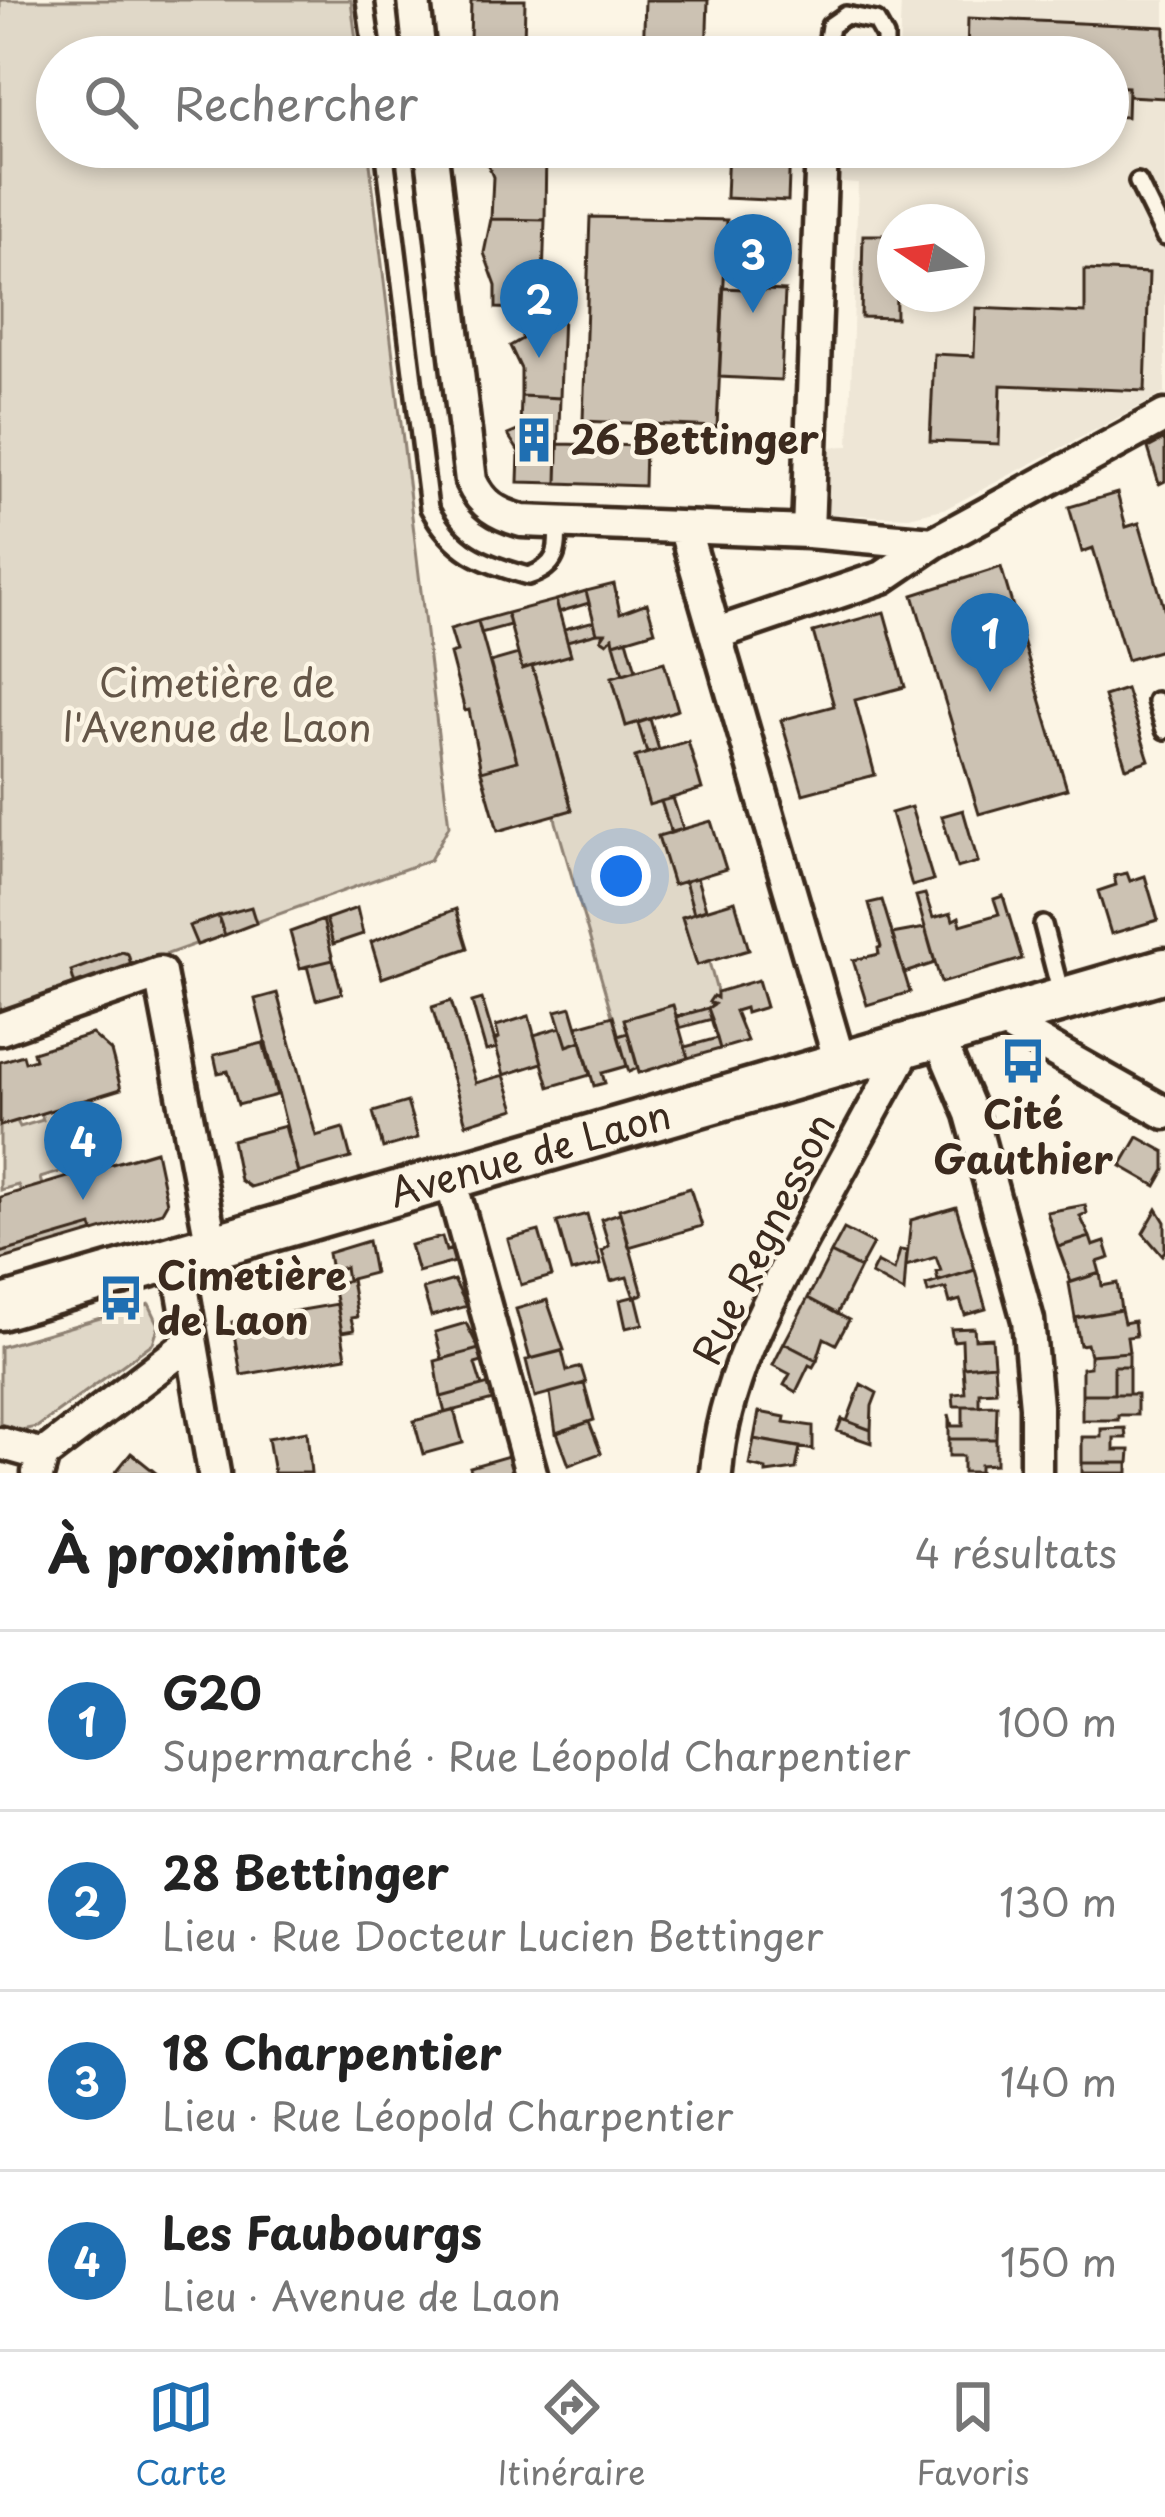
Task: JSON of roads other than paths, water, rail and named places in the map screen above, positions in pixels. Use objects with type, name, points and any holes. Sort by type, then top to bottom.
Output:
[{"type":"main road","name":"Avenue de Laon","points":[[0,1308],[1165,970]]},
{"type":"street","points":[[414,0],[418,36]]},
{"type":"street","points":[[434,168],[471,481],[478,496],[506,516],[557,523],[808,532],[933,543]]},
{"type":"street","points":[[808,532],[821,168]]},
{"type":"street","points":[[716,634],[883,577],[933,543],[1165,416]]},
{"type":"street","points":[[685,530],[841,1066]]},
{"type":"street","points":[[0,1029],[160,973],[194,1252],[190,1342],[214,1473]]},
{"type":"street","points":[[998,1019],[1165,1113]]},
{"type":"street","points":[[923,1042],[971,1114],[1028,1320],[1036,1473]]},
{"type":"street","name":"Rue Regnesson","points":[[716,1473],[718,1444],[735,1377],[775,1290],[923,1042]]},
{"type":"street","points":[[449,1178],[531,1473]]},
{"type":"street","points":[[0,1443],[40,1464],[190,1342]]},
{"type":"lane","points":[[365,0],[370,36]]},
{"type":"lane","points":[[828,36],[830,26],[846,15],[876,21],[884,36]]},
{"type":"lane","points":[[387,168],[429,508],[445,536],[472,556],[528,576],[551,565],[559,551],[557,523]]},
{"type":"lane","points":[[1138,182],[1165,237]]},
{"type":"lane","points":[[1156,701],[1165,730]]},
{"type":"lane","points":[[1042,925],[1063,1001]]},
{"type":"place","name":"18 Charpentier","points":[[753,313]]},
{"type":"place","name":"28 Bettinger","points":[[539,358]]},
{"type":"place","name":"26 Bettinger","points":[[534,440]]},
{"type":"place","name":"G20","points":[[990,692]]},
{"type":"place","name":"Cité Gauthier","points":[[1023,1061]]},
{"type":"place","name":"Les Faubourgs","points":[[83,1200]]},
{"type":"place","name":"Cimetière de Laon","points":[[121,1298]]},
{"type":"park label","name":"Cimetière de l'Avenue de Laon","points":[[217,706]]}]
